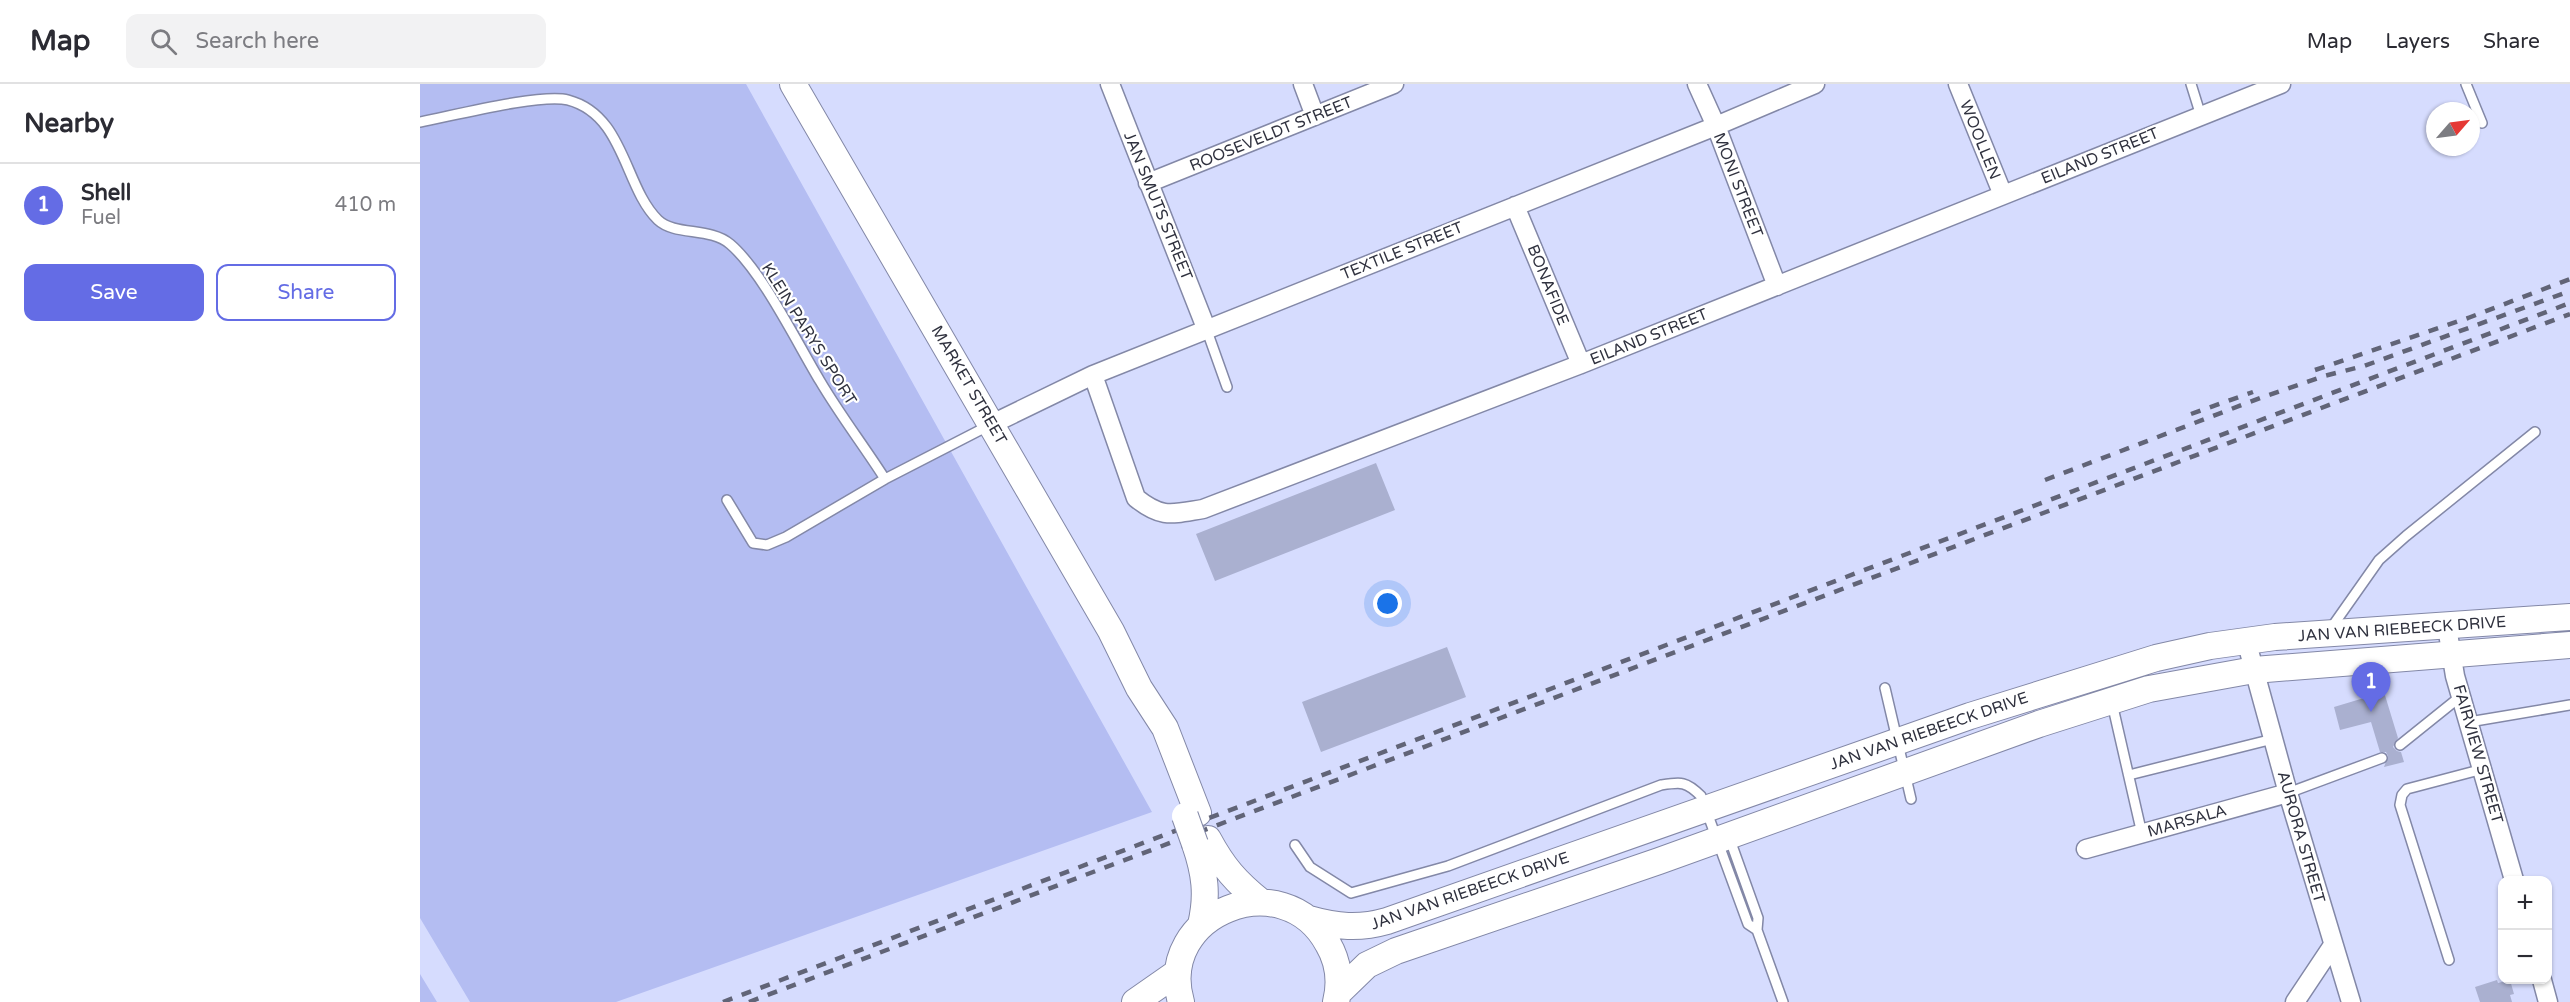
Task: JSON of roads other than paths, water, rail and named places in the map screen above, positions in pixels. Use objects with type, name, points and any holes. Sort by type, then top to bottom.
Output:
[{"type":"main road","name":"MARKET STREET","points":[[793,84],[992,424],[1111,631],[1140,688],[1165,728],[1202,841],[1206,890],[1201,925]]},
{"type":"main road","name":"JAN VAN RIEBEECK DRIVE","points":[[1262,902],[1286,907],[1309,919],[1334,926],[1354,928],[1372,926],[1898,741],[2122,667],[2246,640],[2570,618]]},
{"type":"main road","name":"JAN VAN RIEBEECK DRIVE","points":[[1337,998],[1367,965],[1396,951],[1906,771],[2149,689],[2254,670],[2570,645]]},
{"type":"main road","name":"MARKET STREET","points":[[1202,841],[1240,886],[1262,902]]},
{"type":"main road","points":[[1181,1002],[1178,994],[1178,972],[1190,939],[1201,925],[1219,912],[1239,904],[1262,902]]},
{"type":"main road","points":[[1309,919],[1323,934],[1333,953],[1338,973],[1337,998]]},
{"type":"main road","points":[[1135,1002],[1178,972]]},
{"type":"street","name":"JAN SMUTS STREET","points":[[1110,84],[1206,328]]},
{"type":"street","points":[[1303,84],[1315,116]]},
{"type":"street","name":"ROOSEVELDT STREET","points":[[1148,183],[1394,84]]},
{"type":"street","name":"MONI STREET","points":[[1698,84],[1777,286]]},
{"type":"street","name":"TEXTILE STREET","points":[[992,424],[1093,375],[1206,328],[1716,126],[1815,84]]},
{"type":"street","name":"WOOLLEN","points":[[1958,84],[2003,195]]},
{"type":"street","name":"EILAND STREET","points":[[1093,375],[1136,498],[1153,511],[1174,514],[1203,509],[1777,286],[2201,116],[2249,90],[2281,84]]},
{"type":"street","name":"BONAFIDE","points":[[1515,206],[1581,364]]},
{"type":"street","name":"FAIRVIEW STREET","points":[[2447,627],[2455,676],[2513,876]]},
{"type":"street","name":"AURORA STREET","points":[[2246,640],[2288,793],[2351,1002]]},
{"type":"street","name":"MARSALA","points":[[2086,849],[2288,793]]},
{"type":"street","points":[[2292,1002],[2333,945]]},
{"type":"street","points":[[2543,984],[2548,1002]]},
{"type":"lane","points":[[2191,84],[2201,116]]},
{"type":"lane","points":[[2466,84],[2482,123]]},
{"type":"lane","name":"KLEIN PARYS SPORT","points":[[420,122],[538,100],[568,100],[595,114],[611,133],[649,209],[659,221],[667,226],[713,234],[730,244],[741,256],[760,281],[821,384],[885,479]]},
{"type":"lane","points":[[1206,328],[1227,387]]},
{"type":"lane","points":[[727,500],[753,543],[767,545],[786,537],[885,479],[992,424]]},
{"type":"lane","points":[[2327,634],[2379,560],[2535,432]]},
{"type":"lane","points":[[1885,688],[1911,800]]},
{"type":"lane","points":[[2400,745],[2461,696]]},
{"type":"lane","points":[[2111,700],[2142,834]]},
{"type":"lane","points":[[2469,722],[2570,705]]},
{"type":"lane","points":[[2129,776],[2273,739]]},
{"type":"lane","points":[[2288,793],[2382,758]]},
{"type":"lane","points":[[2449,960],[2400,805],[2402,795],[2407,789],[2483,768]]},
{"type":"lane","points":[[1295,845],[1310,867],[1351,893],[1448,866],[1661,785],[1678,783],[1690,785],[1701,796],[1705,810],[1722,837],[1758,918],[1757,930],[1783,1002]]},
{"type":"railway","points":[[2315,370],[2468,318],[2570,279]]},
{"type":"railway","points":[[2045,480],[2260,398],[2324,376],[2364,366],[2570,291]]},
{"type":"railway","points":[[723,1002],[2570,303]]},
{"type":"railway","points":[[749,1002],[2570,314]]},
{"type":"railway","points":[[2191,414],[2253,392]]},
{"type":"place","name":"Shell","points":[[2371,712]]}]
